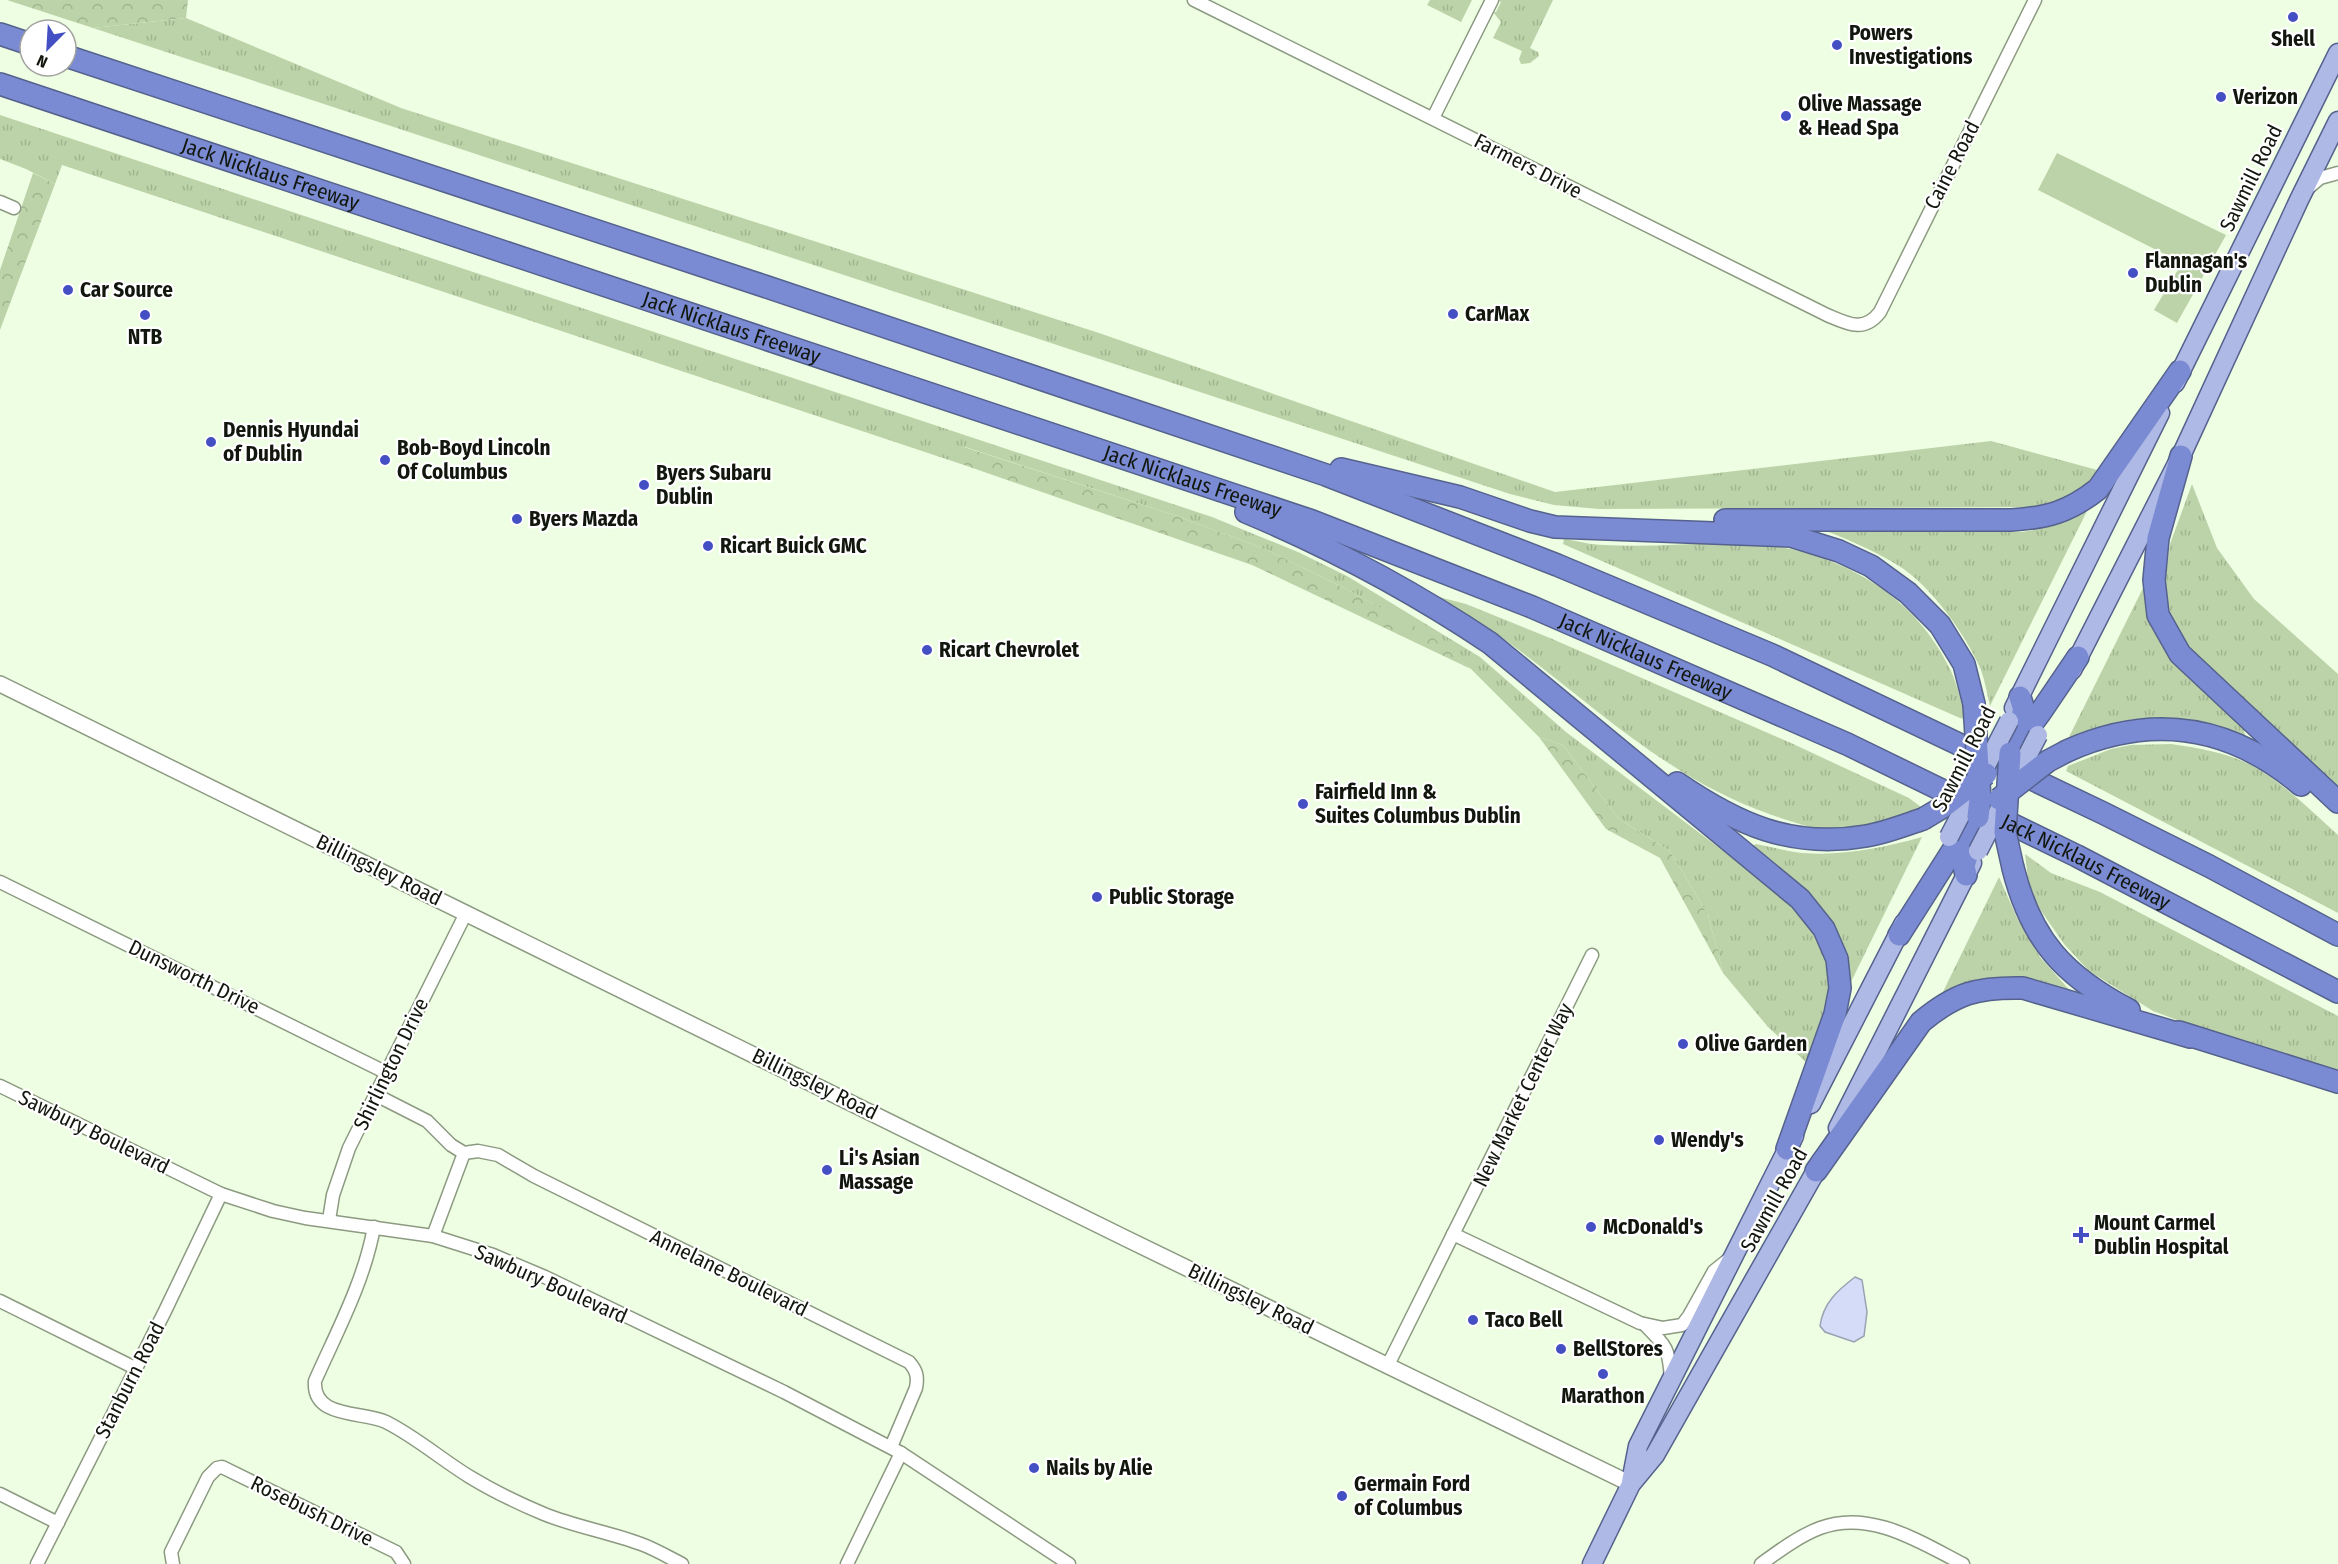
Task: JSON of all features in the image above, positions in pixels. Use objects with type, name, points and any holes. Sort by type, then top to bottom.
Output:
[{"type":"highway","points":[[0,34],[18,40]]},
{"type":"highway","points":[[78,60],[1326,475],[1557,565],[1772,655],[2103,813],[2209,866],[2338,935]]},
{"type":"highway","name":"Jack Nicklaus Freeway","points":[[0,84],[1312,521],[1532,607],[1847,744],[2078,856],[2338,992]]},
{"type":"highway","points":[[1624,530],[1682,520],[2040,518],[2066,510],[2098,489],[2180,371]]},
{"type":"highway","points":[[1068,438],[1310,539],[1440,610],[1490,644],[1583,718],[1658,784],[1800,899],[1824,929],[1837,959],[1840,988],[1835,1014],[1787,1149]]},
{"type":"highway","points":[[1247,447],[1460,497],[1530,521],[1556,527],[1791,536],[1839,551],[1871,566],[1908,593],[1940,625],[1964,664],[1974,704],[1980,799],[1978,817],[1964,844],[1899,935]]},
{"type":"highway","points":[[2181,456],[2158,538],[2154,580],[2158,615],[2180,654],[2338,802]]},
{"type":"highway","points":[[1583,718],[1709,805],[1744,823],[1783,835],[1825,840],[1867,836],[1923,819],[1979,780],[2010,753],[2023,728],[2078,657]]},
{"type":"highway","points":[[2020,697],[2024,710],[2023,728]]},
{"type":"highway","points":[[1978,817],[2048,761],[2067,751],[2089,742],[2148,728],[2199,732],[2248,748],[2281,768],[2338,816]]},
{"type":"highway","points":[[2010,753],[2005,832],[2020,897],[2035,928],[2057,959],[2091,989],[2128,1009],[2190,1037]]},
{"type":"highway","points":[[1964,844],[1966,875]]},
{"type":"highway","points":[[1816,1171],[1921,1022],[1940,1006],[1965,993],[1995,987],[2023,988],[2338,1082]]},
{"type":"main road","name":"Sawmill Road","points":[[2020,697],[2338,53]]},
{"type":"main road","points":[[2078,657],[2181,456],[2338,121]]},
{"type":"main road","name":"Sawmill Road","points":[[1964,844],[1979,780],[2023,728]]},
{"type":"main road","points":[[1964,844],[2007,794],[2023,728]]},
{"type":"main road","name":"Sawmill Road","points":[[1592,1564],[1631,1484],[1655,1455],[1816,1171],[1966,875]]},
{"type":"main road","name":"Sawmill Road","points":[[1631,1484],[1638,1446],[1787,1149],[1899,935]]},
{"type":"street","name":"Farmers Drive","points":[[1194,0],[1827,315],[1848,324],[1864,325]]},
{"type":"street","points":[[1433,118],[1492,0]]},
{"type":"street","name":"Caine Road","points":[[1864,325],[1874,320],[1880,312],[2035,0]]},
{"type":"street","points":[[2299,200],[2320,178],[2338,173]]},
{"type":"street","points":[[0,202],[14,208]]},
{"type":"street","name":"Billingsley Road","points":[[0,684],[1125,1238],[1631,1484]]},
{"type":"street","name":"Dunsworth Drive","points":[[0,882],[387,1072]]},
{"type":"street","name":"Shirlington Drive","points":[[329,1220],[333,1195],[349,1148],[466,913]]},
{"type":"street","name":"New Market Center Way","points":[[1388,1365],[1592,955]]},
{"type":"street","name":"Sawbury Boulevard","points":[[0,1086],[220,1194],[273,1211],[305,1218],[433,1236],[492,1255],[545,1277],[896,1450],[1069,1564]]},
{"type":"street","points":[[376,1095],[428,1121],[451,1145],[464,1153],[433,1236]]},
{"type":"street","name":"Annelane Boulevard","points":[[464,1153],[478,1151],[498,1155],[534,1176],[909,1362],[915,1369],[918,1379],[916,1388],[896,1450],[847,1564]]},
{"type":"street","name":"Stanburn Road","points":[[37,1564],[220,1194]]},
{"type":"street","points":[[374,1227],[354,1296],[315,1381],[314,1390],[317,1398],[329,1408],[343,1413],[384,1421],[473,1479],[544,1514],[640,1544],[682,1564]]},
{"type":"street","points":[[1453,1234],[1646,1326],[1663,1328],[1682,1325],[1714,1271],[1735,1255]]},
{"type":"street","points":[[0,1301],[135,1368]]},
{"type":"street","points":[[1646,1326],[1665,1346],[1669,1356],[1671,1380]]},
{"type":"street","name":"Rosebush Drive","points":[[173,1564],[171,1552],[208,1477],[217,1468],[228,1469],[396,1552],[404,1562]]},
{"type":"street","points":[[0,1494],[58,1523]]},
{"type":"street","points":[[1761,1564],[1782,1548],[1820,1528],[1844,1523],[1878,1525],[1908,1535],[1963,1564]]},
{"type":"green space","points":[[7,0],[188,0],[186,18],[93,28],[78,23],[78,18],[62,18]]},
{"type":"green space","points":[[1430,0],[1472,0],[1461,22],[1427,5]]},
{"type":"green space","points":[[1498,0],[1553,0],[1530,48],[1538,52],[1539,56],[1530,63],[1521,64],[1519,59],[1522,51],[1493,38],[1501,22],[1493,12],[1496,12],[1501,2]]},
{"type":"green space","points":[[186,18],[401,108],[1099,333],[1555,492],[1991,441],[2101,471],[2088,486],[2076,495],[2043,507],[1599,509],[1554,505],[1510,494],[93,28]]},
{"type":"green space","points":[[0,115],[1212,517],[1298,552],[1347,576],[1480,657],[1566,732],[1792,906],[1816,937],[1830,968],[1832,1000],[1809,1065],[1768,1027],[1723,973],[1708,915],[1670,851],[1619,819],[1563,745],[1539,737],[1471,669],[1430,636],[1352,592],[1265,549],[1177,516],[965,447],[964,465],[62,165],[55,184],[0,159]]},
{"type":"green space","points":[[2057,153],[2226,235],[2177,323],[2154,310],[2182,263],[2038,190]]},
{"type":"green space","points":[[33,173],[55,184],[0,330],[0,270]]},
{"type":"green space","points":[[964,447],[1177,516],[1265,549],[1352,592],[1430,635],[1471,669],[1252,565],[964,465]]},
{"type":"green space","points":[[2192,484],[2217,548],[2254,599],[2338,674],[2338,788],[2203,663],[2183,639],[2172,620],[2161,582],[2165,582],[2170,544]]},
{"type":"green space","points":[[2089,507],[1990,706],[1982,674],[1974,656],[1957,627],[1935,598],[1899,566],[1829,532],[1830,529],[1888,528],[2022,532],[2039,529]]},
{"type":"green space","points":[[1564,539],[1624,546],[1755,544],[1786,548],[1844,567],[1871,581],[1917,620],[1936,644],[1951,671],[1966,719],[1563,544]]},
{"type":"green space","points":[[2146,582],[2165,646],[2244,729],[2245,736],[2197,722],[2146,718],[2107,724],[2069,737]]},
{"type":"green space","points":[[1439,597],[1466,604],[1550,638],[1791,743],[1909,798],[1921,807],[1865,827],[1829,830],[1793,822],[1734,800],[1698,781],[1632,738],[1504,639]]},
{"type":"green space","points":[[1539,737],[1563,745],[1619,819],[1670,851],[1708,915],[1723,973],[1660,858],[1606,829]]},
{"type":"green space","points":[[2171,744],[2220,753],[2260,770],[2338,835],[2338,913],[2066,771],[2068,766],[2111,749],[2131,745]]},
{"type":"green space","points":[[1922,837],[1849,986],[1841,941],[1829,917],[1809,895],[1750,847],[1756,844],[1818,854],[1878,848]]},
{"type":"green space","points":[[2025,854],[2051,873],[2100,892],[2338,1016],[2338,1072],[2217,1035],[2153,1011],[2089,971],[2064,944],[2037,905],[2028,879]]},
{"type":"green space","points":[[1999,877],[2017,918],[2040,957],[2074,995],[1939,1000]]},
{"type":"water","points":[[1855,1277],[1862,1280],[1867,1312],[1864,1336],[1854,1342],[1825,1332],[1820,1326],[1828,1304],[1837,1292]]},
{"type":"place","name":"Shell","points":[[2293,17]]},
{"type":"place","name":"Powers Investigations","points":[[1837,45]]},
{"type":"place","name":"Verizon","points":[[2221,97]]},
{"type":"place","name":"Olive Massage & Head Spa","points":[[1786,116]]},
{"type":"place","name":"Flannagan's Dublin","points":[[2133,273]]},
{"type":"place","name":"Car Source","points":[[68,290]]},
{"type":"place","name":"CarMax","points":[[1453,314]]},
{"type":"place","name":"NTB","points":[[145,315]]},
{"type":"place","name":"Dennis Hyundai of Dublin","points":[[211,442]]},
{"type":"place","name":"Bob-Boyd Lincoln Of Columbus","points":[[385,460]]},
{"type":"place","name":"Byers Subaru Dublin","points":[[644,485]]},
{"type":"place","name":"Byers Mazda","points":[[517,519]]},
{"type":"place","name":"Ricart Buick GMC","points":[[708,546]]},
{"type":"place","name":"Ricart Chevrolet","points":[[927,650]]},
{"type":"place","name":"Fairfield Inn & Suites Columbus Dublin","points":[[1303,804]]},
{"type":"place","name":"Public Storage","points":[[1097,897]]},
{"type":"place","name":"Olive Garden","points":[[1683,1044]]},
{"type":"place","name":"Wendy's","points":[[1659,1140]]},
{"type":"place","name":"Li's Asian Massage","points":[[827,1170]]},
{"type":"place","name":"McDonald's","points":[[1591,1227]]},
{"type":"place","name":"Mount Carmel Dublin Hospital","points":[[2081,1235]]},
{"type":"place","name":"Taco Bell","points":[[1473,1320]]},
{"type":"place","name":"BellStores","points":[[1561,1349]]},
{"type":"place","name":"Marathon","points":[[1603,1374]]},
{"type":"place","name":"Nails by Alie","points":[[1034,1468]]},
{"type":"place","name":"Germain Ford of Columbus","points":[[1342,1496]]}]
